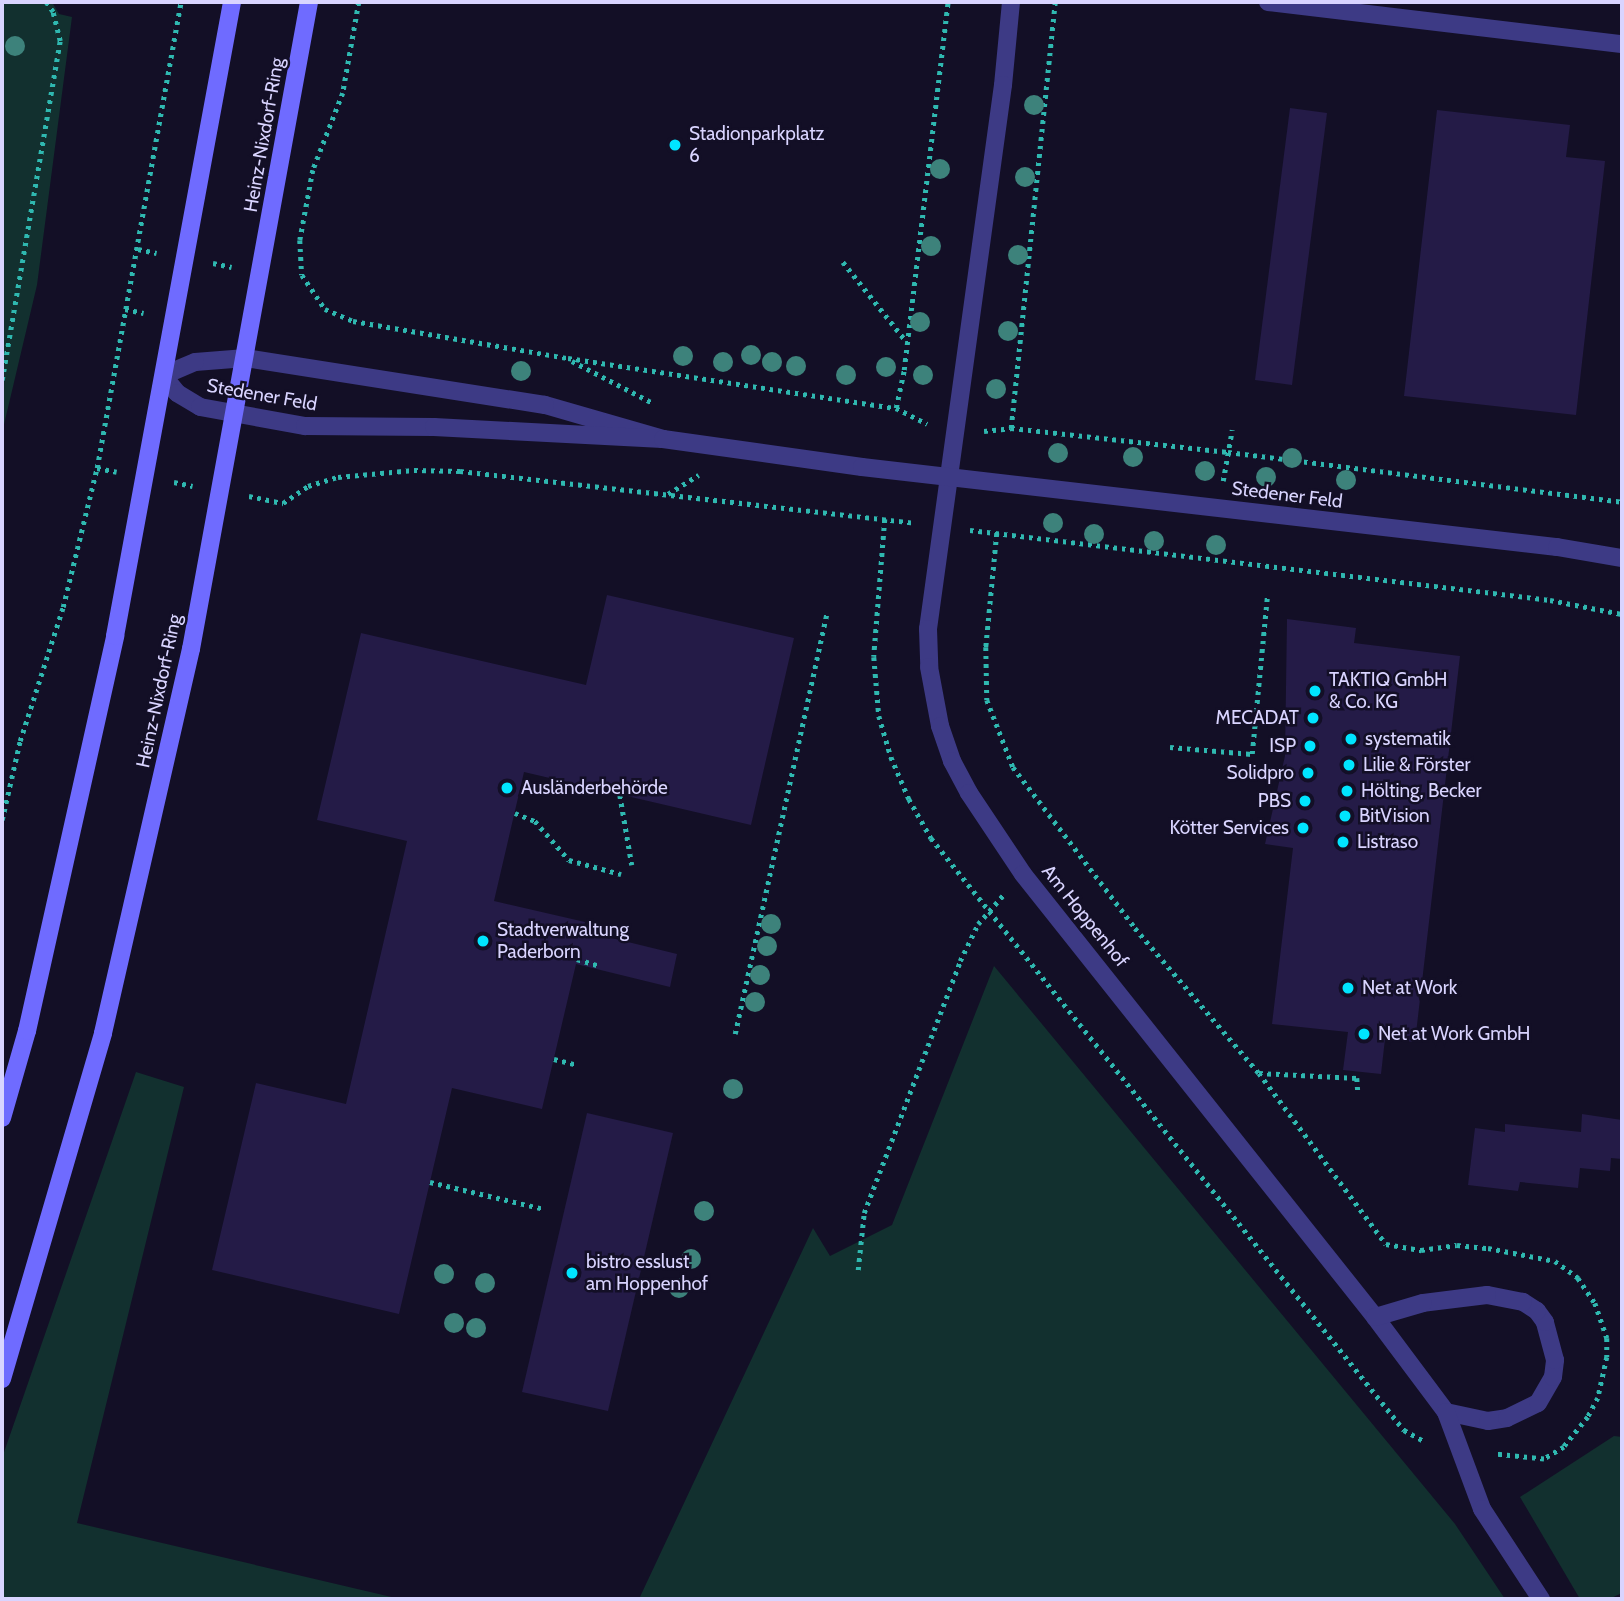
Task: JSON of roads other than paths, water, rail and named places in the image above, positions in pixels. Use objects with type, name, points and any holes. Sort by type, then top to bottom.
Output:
[{"type":"main road","points":[[2,1118],[27,1031],[115,636],[165,378],[232,2]]},
{"type":"main road","name":"Heinz-Nixdorf-Ring","points":[[2,1379],[103,1032],[191,649],[236,415],[309,2]]},
{"type":"street","points":[[947,477],[1003,85],[1011,2]]},
{"type":"street","points":[[1268,2],[1622,44]]},
{"type":"street","name":"Stedener Feld","points":[[663,439],[545,405],[246,358],[195,362],[171,372],[165,378],[185,400],[236,415],[305,426],[434,427],[663,439],[947,477],[1558,547],[1622,558]]},
{"type":"street","name":"Am Hoppenhof","points":[[947,477],[928,629],[929,667],[940,726],[952,761],[969,793],[1023,874],[1375,1317],[1446,1412],[1482,1509],[1541,1599]]},
{"type":"street","points":[[1375,1317],[1423,1303],[1487,1295],[1523,1302],[1537,1311],[1545,1322],[1555,1360],[1550,1384],[1538,1403],[1522,1413],[1488,1421],[1446,1412]]},
{"type":"place","name":"Stadionparkplatz 6","points":[[675,145]]},
{"type":"place","name":"TAKTIQ GmbH & Co. KG","points":[[1315,691]]},
{"type":"place","name":"MECADAT","points":[[1313,718]]},
{"type":"place","name":"systematik","points":[[1351,739]]},
{"type":"place","name":"ISP","points":[[1310,746]]},
{"type":"place","name":"Lilie & Förster","points":[[1349,765]]},
{"type":"place","name":"Solidpro","points":[[1308,773]]},
{"type":"place","name":"Ausländerbehörde","points":[[507,788]]},
{"type":"place","name":"Hölting, Becker","points":[[1347,791]]},
{"type":"place","name":"PBS","points":[[1305,801]]},
{"type":"place","name":"BitVision","points":[[1345,816]]},
{"type":"place","name":"Kötter Services","points":[[1303,828]]},
{"type":"place","name":"Listraso","points":[[1343,842]]},
{"type":"place","name":"Stadtverwaltung Paderborn","points":[[483,941]]},
{"type":"place","name":"Net at Work","points":[[1348,988]]},
{"type":"place","name":"Net at Work GmbH","points":[[1364,1034]]},
{"type":"place","name":"bistro esslust am Hoppenhof","points":[[572,1273]]}]
